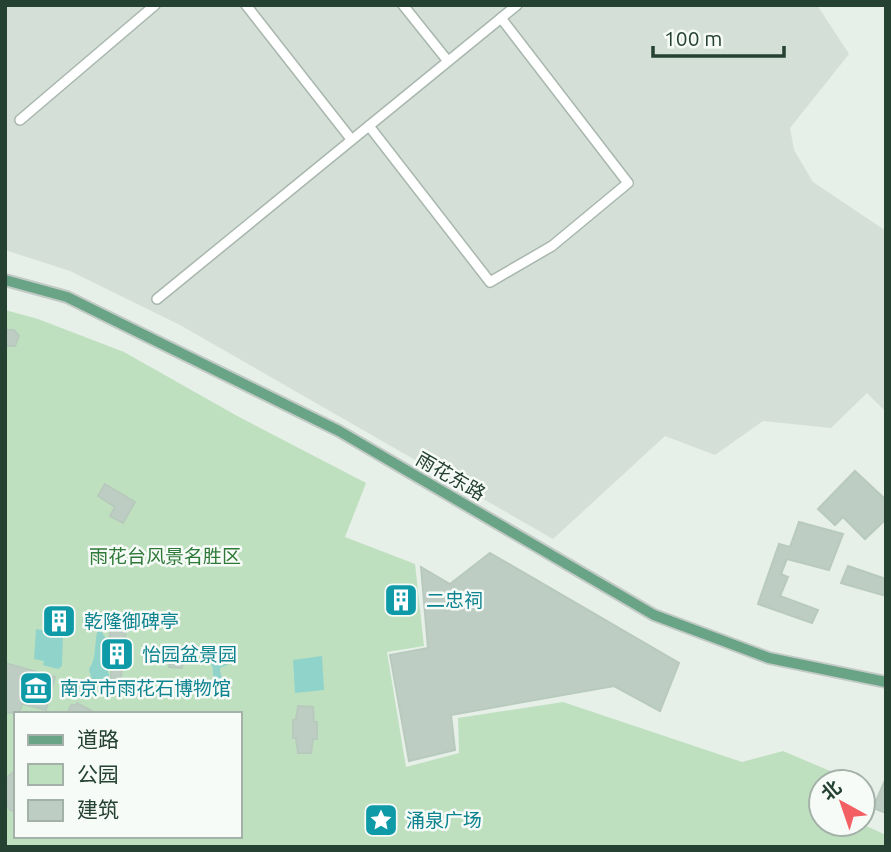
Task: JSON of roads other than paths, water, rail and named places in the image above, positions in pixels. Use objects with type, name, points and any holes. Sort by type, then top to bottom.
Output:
[{"type":"main road","name":"雨花东路","points":[[5,280],[67,297],[340,431],[654,615],[769,657],[886,682]]},
{"type":"street","points":[[20,120],[155,5]]},
{"type":"street","points":[[246,5],[351,139]]},
{"type":"street","points":[[403,5],[447,60]]},
{"type":"street","points":[[157,299],[517,5]]},
{"type":"street","points":[[369,126],[490,282],[552,246],[628,183],[501,19]]},
{"type":"water","points":[[99,627],[107,641],[104,664],[109,679],[106,688],[94,682],[89,669],[94,659]]},
{"type":"water","points":[[36,629],[63,635],[62,666],[58,669],[34,659]]},
{"type":"water","points":[[225,646],[232,649],[235,655],[233,662],[220,668],[228,692],[224,699],[217,697],[215,692],[211,664],[212,652]]},
{"type":"water","points":[[322,656],[324,690],[295,693],[293,660]]},
{"type":"place","name":"二忠祠","points":[[401,600]]},
{"type":"place","name":"乾隆御碑亭","points":[[59,621]]},
{"type":"place","name":"怡园盆景园","points":[[117,654]]},
{"type":"place","name":"南京市雨花石博物馆","points":[[36,688]]},
{"type":"place","name":"涌泉广场","points":[[381,820]]},
{"type":"park label","name":"雨花台风景名胜区","points":[[165,556]]}]
